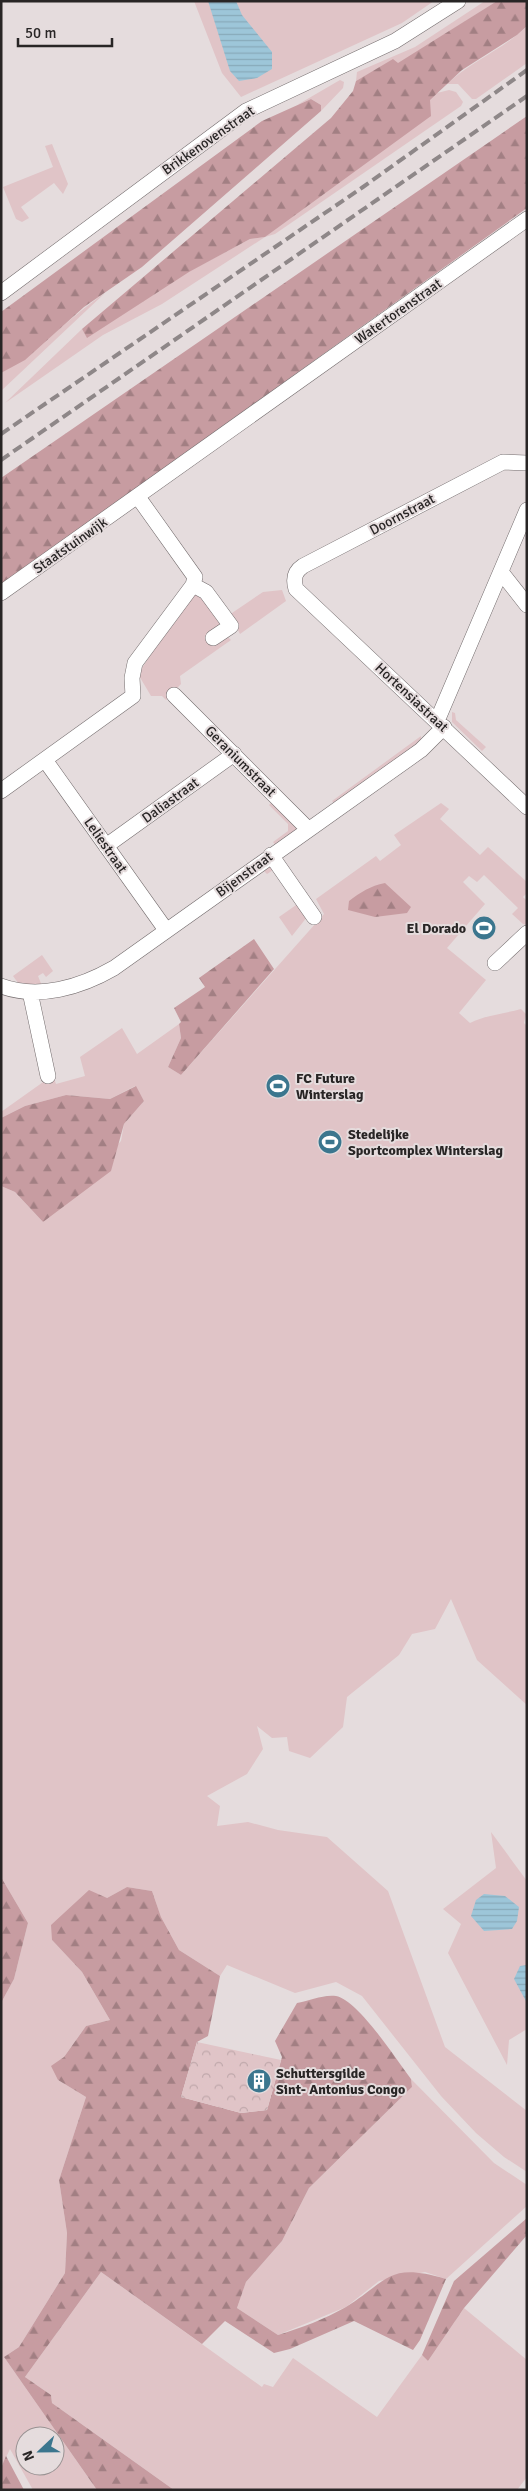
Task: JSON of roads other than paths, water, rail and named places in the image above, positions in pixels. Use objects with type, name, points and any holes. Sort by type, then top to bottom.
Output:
[{"type":"street","name":"Brikkenovenstraat","points":[[1,293],[246,111],[395,41],[458,1]]},
{"type":"street","name":"Watertorenstraat","points":[[269,403],[527,219]]},
{"type":"street","name":"Staatstuinwijk","points":[[1,593],[269,403]]},
{"type":"street","name":"Doornstraat","points":[[296,588],[294,577],[297,570],[303,566],[503,462],[527,463]]},
{"type":"street","points":[[1,791],[133,696],[132,678],[135,663],[193,585],[195,577],[138,497]]},
{"type":"street","name":"Bijenstraat","points":[[1,986],[14,991],[30,992],[70,987],[93,980],[114,968],[421,750],[441,724],[527,510]]},
{"type":"street","points":[[501,572],[527,605]]},
{"type":"street","points":[[193,585],[206,592],[231,626],[212,638]]},
{"type":"street","name":"Hortensiastraat","points":[[296,588],[527,806]]},
{"type":"street","name":"Geraniumstraat","points":[[174,695],[308,829]]},
{"type":"street","name":"Daliastraat","points":[[106,846],[234,754]]},
{"type":"street","name":"Leliestraat","points":[[45,760],[166,930]]},
{"type":"street","points":[[271,855],[314,917]]},
{"type":"street","points":[[495,963],[527,933]]},
{"type":"street","points":[[30,992],[48,1076]]},
{"type":"water","points":[[208,1],[236,1],[242,15],[272,52],[272,69],[257,78],[239,81],[230,71]]},
{"type":"water","points":[[484,1894],[505,1896],[519,1907],[517,1921],[512,1929],[484,1931],[471,1916],[476,1900]]},
{"type":"water","points":[[527,1965],[527,2003],[514,1979],[520,1966]]},
{"type":"railway","points":[[1,434],[363,187],[527,70]]},
{"type":"railway","points":[[1,460],[527,96]]},
{"type":"place","name":"El Dorado","points":[[484,928]]},
{"type":"place","name":"FC Future Winterslag","points":[[278,1086]]},
{"type":"place","name":"Stedelijke Sportcomplex Winterslag","points":[[330,1142]]},
{"type":"place","name":"Schuttersgilde Sint- Antonius Congo","points":[[259,2081]]}]
